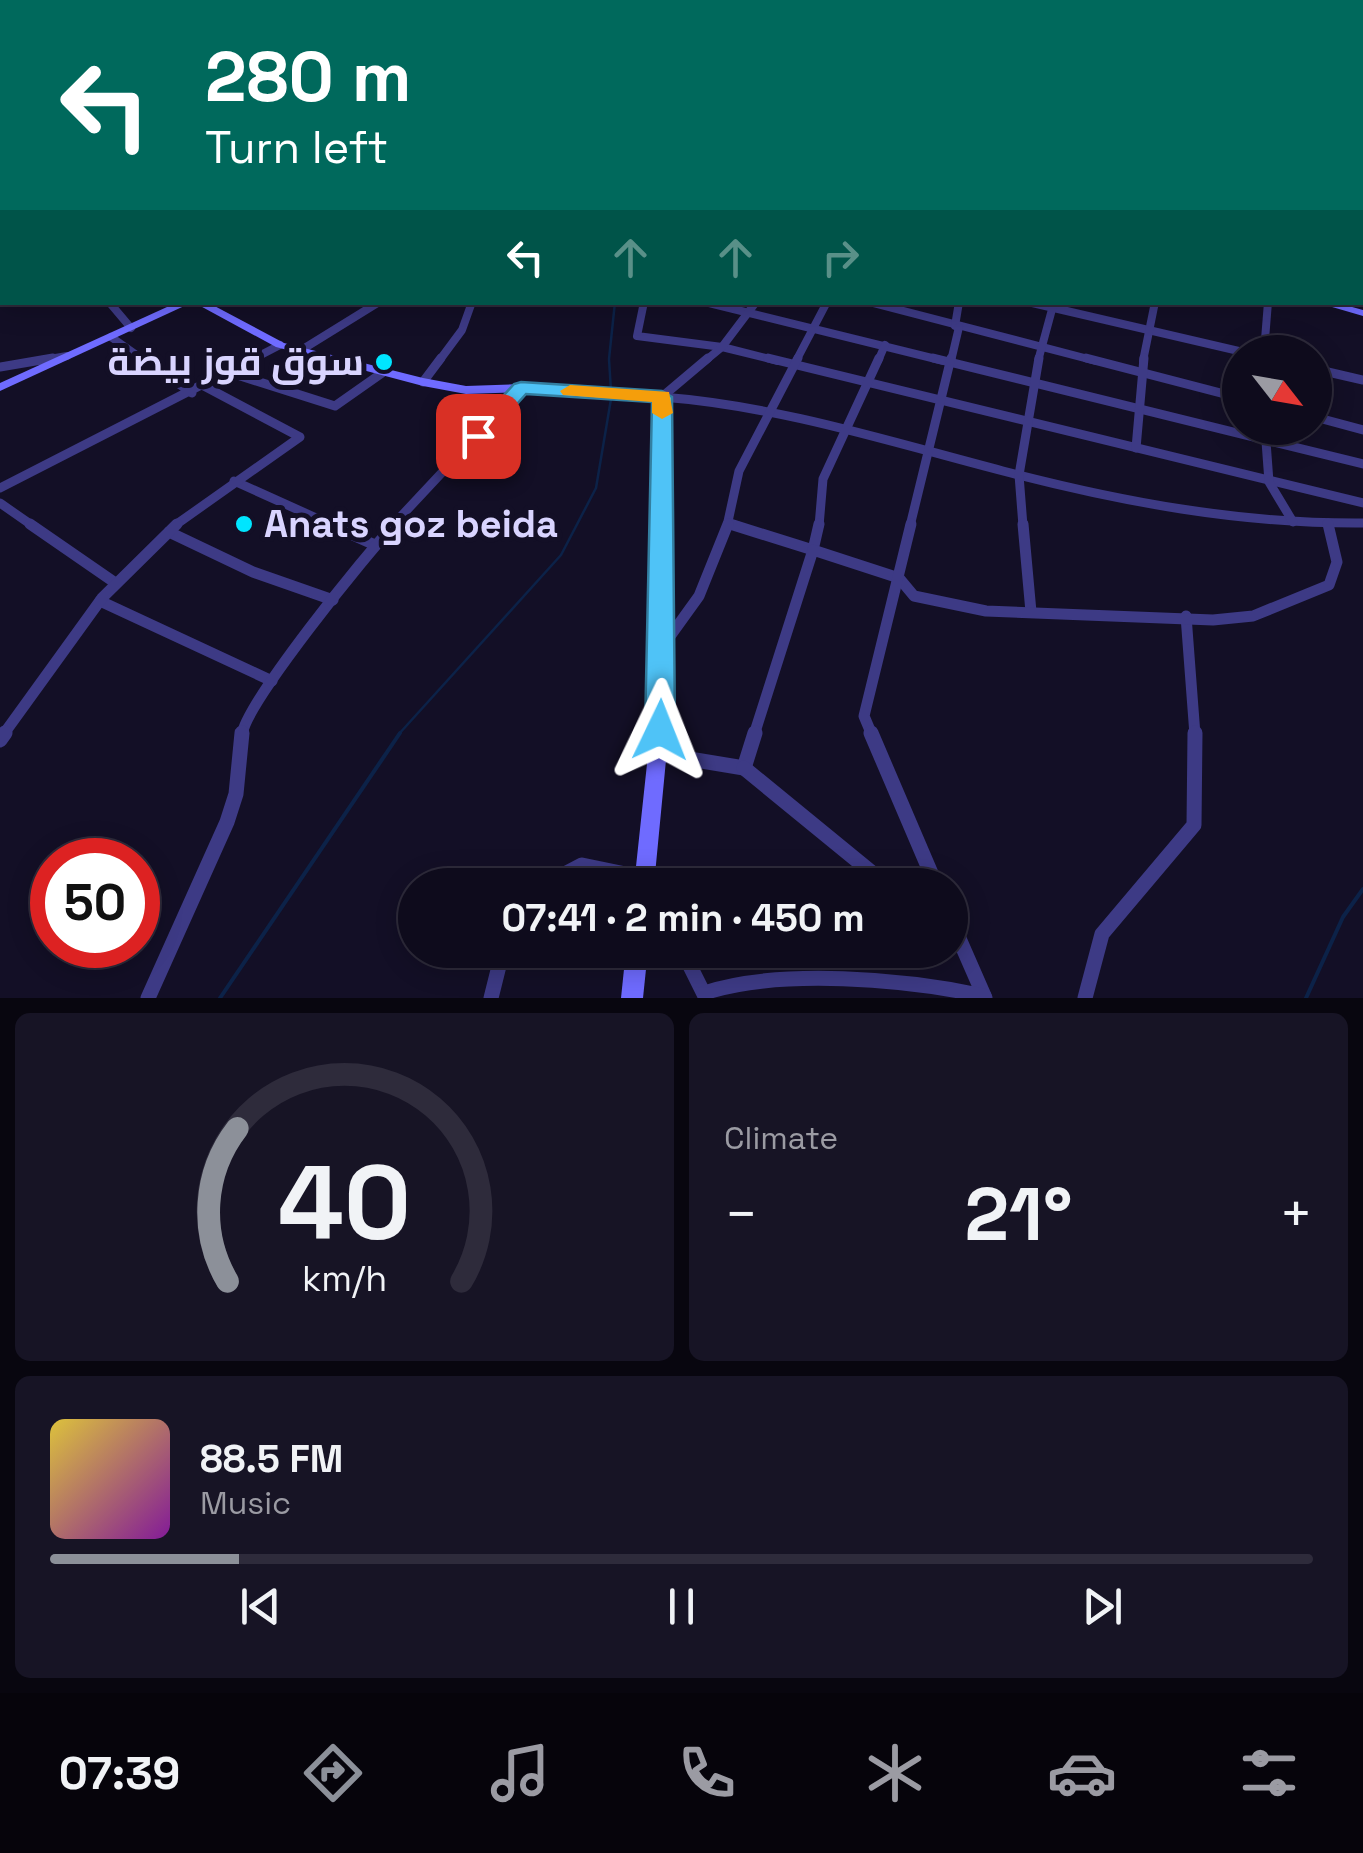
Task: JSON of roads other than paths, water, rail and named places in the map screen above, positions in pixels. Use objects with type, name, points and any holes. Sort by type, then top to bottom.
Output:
[{"type":"main road","points":[[0,388],[181,305]]},
{"type":"main road","points":[[204,305],[280,345],[423,382],[466,390],[521,388],[662,397],[662,648],[658,754],[647,868]]},
{"type":"main road","points":[[1332,305],[1363,313]]},
{"type":"main road","points":[[632,998],[635,968]]},
{"type":"street","points":[[111,305],[131,328]]},
{"type":"street","points":[[302,350],[374,305]]},
{"type":"street","points":[[423,382],[462,330],[471,305]]},
{"type":"street","points":[[643,305],[637,336],[722,347],[1363,503]]},
{"type":"street","points":[[718,305],[1222,429]]},
{"type":"street","points":[[662,397],[722,347],[754,305]]},
{"type":"street","points":[[662,648],[699,596],[728,523],[739,471],[825,305]]},
{"type":"street","points":[[880,305],[1222,393]]},
{"type":"street","points":[[929,868],[864,716],[951,362],[959,305]]},
{"type":"street","points":[[1031,612],[1019,475],[1041,346],[1053,305],[1149,333],[1222,348]]},
{"type":"street","points":[[1136,448],[1141,372],[1154,305]]},
{"type":"street","points":[[1265,335],[1268,305]]},
{"type":"street","points":[[112,337],[192,393]]},
{"type":"street","points":[[744,768],[819,530],[823,479],[885,344]]},
{"type":"street","points":[[0,488],[280,345]]},
{"type":"street","points":[[0,367],[73,355]]},
{"type":"street","points":[[231,373],[331,406],[339,405],[382,373]]},
{"type":"street","points":[[1332,373],[1363,380]]},
{"type":"street","points":[[0,740],[114,582],[168,532],[300,437],[204,386]]},
{"type":"street","points":[[148,998],[227,822],[236,794],[243,724],[375,545],[521,388]]},
{"type":"street","points":[[662,397],[770,410],[1109,497],[1294,522],[1363,523]]},
{"type":"street","points":[[1332,422],[1363,430]]},
{"type":"street","points":[[1266,445],[1269,482],[1294,522]]},
{"type":"street","points":[[1286,445],[1363,464]]},
{"type":"street","points":[[234,481],[375,545]]},
{"type":"street","points":[[0,502],[114,582]]},
{"type":"street","points":[[728,523],[899,578],[914,596],[986,611],[1213,620],[1253,616],[1329,585],[1337,562],[1328,522]]},
{"type":"street","points":[[168,532],[253,572],[333,600]]},
{"type":"street","points":[[100,601],[272,681]]},
{"type":"street","points":[[1085,998],[1102,934],[1194,825],[1194,710],[1186,616]]},
{"type":"street","points":[[658,754],[744,768],[866,868]]},
{"type":"street","points":[[968,964],[985,997]]},
{"type":"street","points":[[491,998],[498,968]]},
{"type":"street","points":[[691,968],[705,995],[731,984],[780,980],[926,983],[985,997]]},
{"type":"waterway","points":[[611,391],[609,359],[615,305]]},
{"type":"waterway","points":[[398,735],[561,555],[596,488],[611,399]]},
{"type":"waterway","points":[[220,998],[400,733]]},
{"type":"waterway","points":[[1306,998],[1343,917],[1363,889]]},
{"type":"place","name":"سوق قوز بيضة","points":[[384,362]]},
{"type":"place","name":"Anats goz beida","points":[[244,524]]}]
